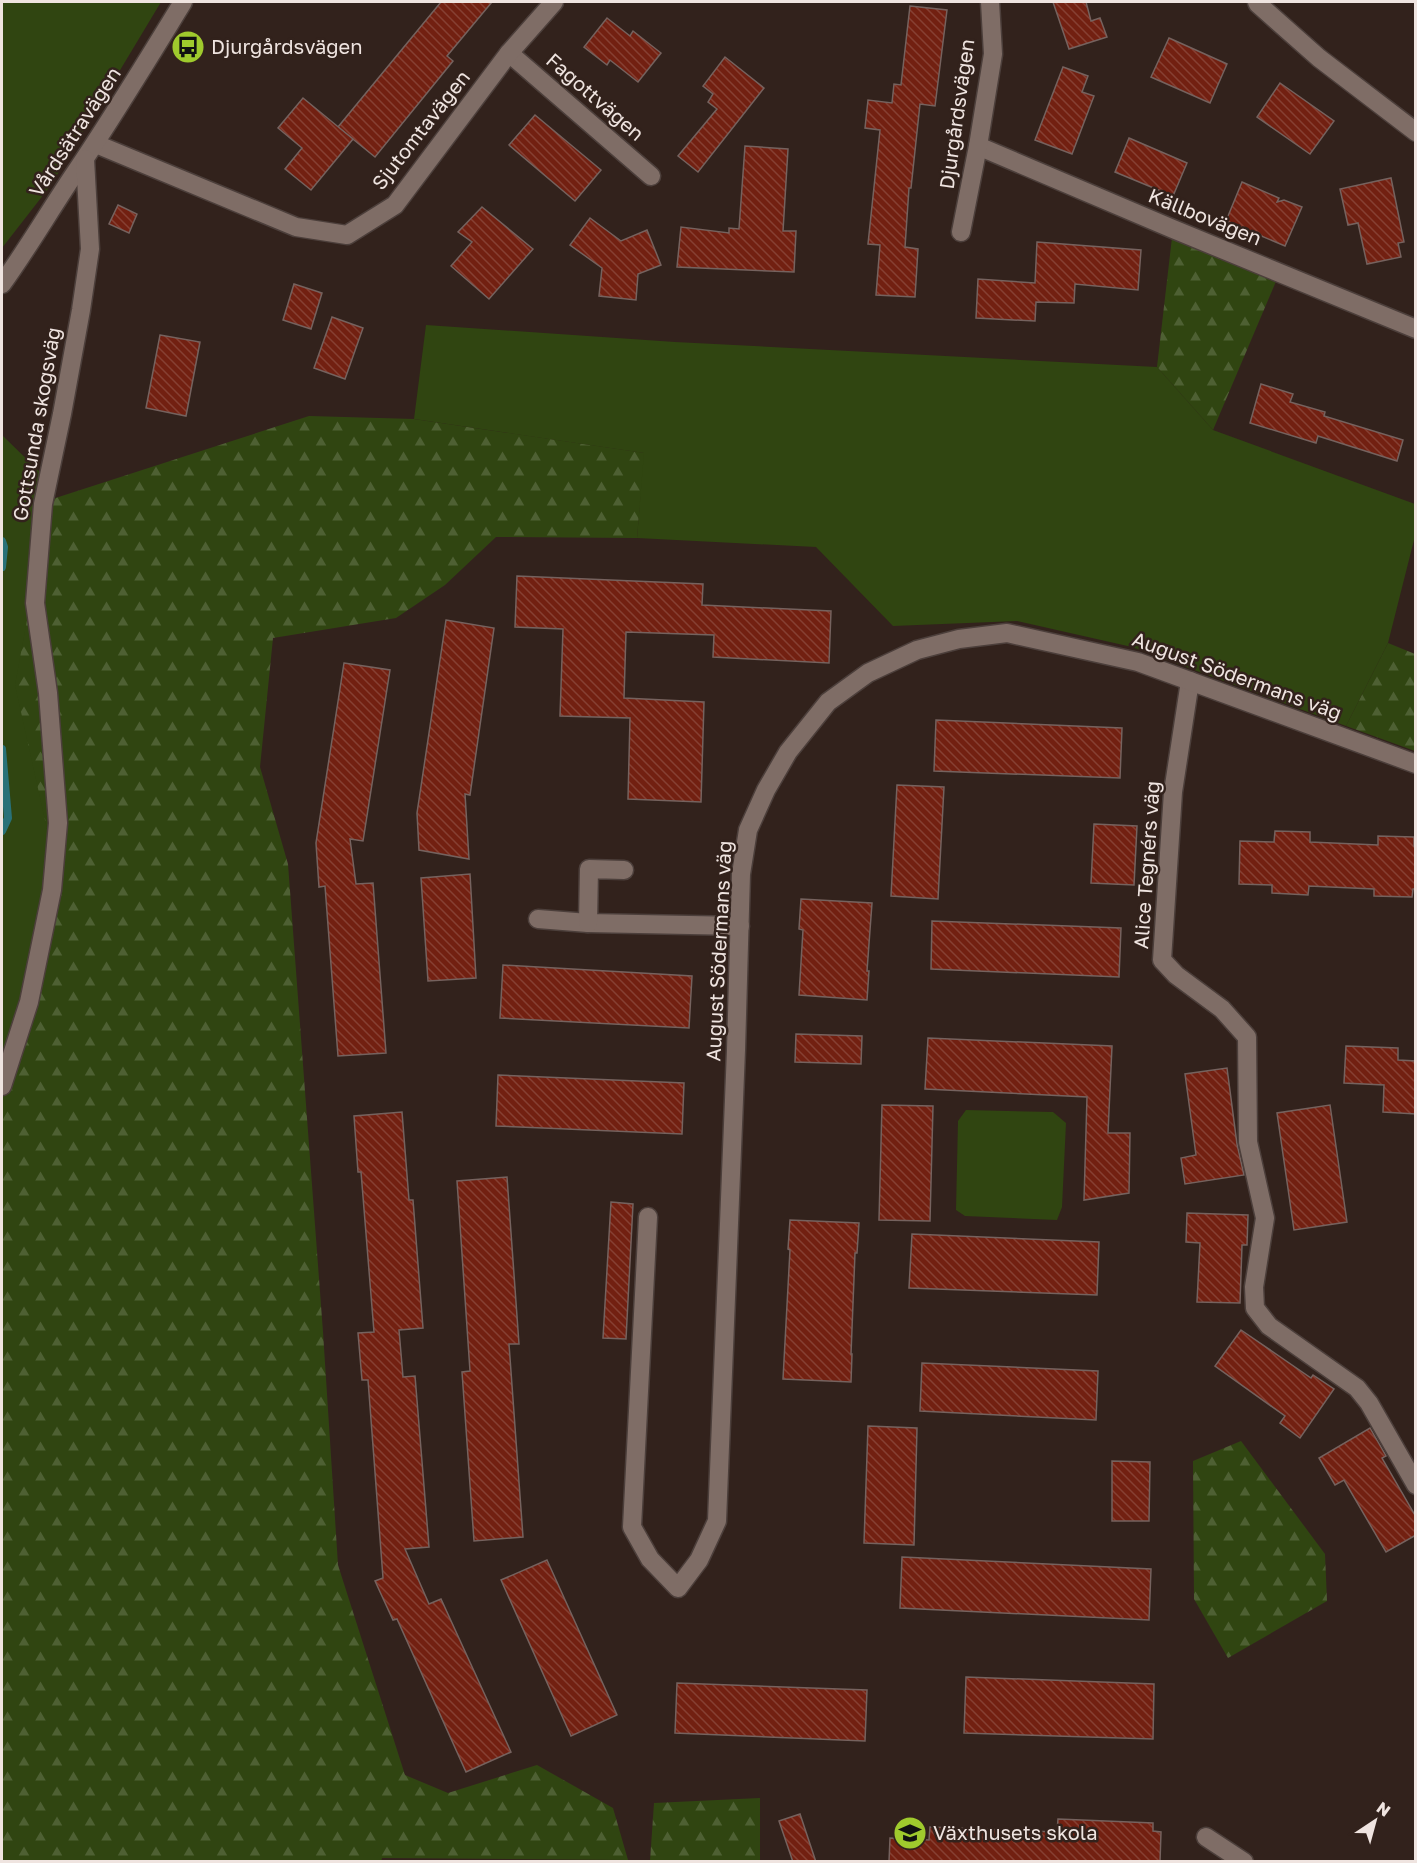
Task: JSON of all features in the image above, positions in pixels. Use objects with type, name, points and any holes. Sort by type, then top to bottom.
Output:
[{"type":"street","name":"Vårdsätravägen","points":[[2,284],[91,152],[183,2]]},
{"type":"street","name":"Sjutomtavägen","points":[[91,152],[296,227],[347,235],[395,205],[509,53],[554,2]]},
{"type":"street","name":"Djurgårdsvägen","points":[[961,232],[993,54],[990,2]]},
{"type":"street","points":[[1257,2],[1318,58],[1416,132]]},
{"type":"street","name":"Fagottvägen","points":[[509,53],[651,176]]},
{"type":"street","name":"Källbovägen","points":[[978,146],[1416,329]]},
{"type":"street","name":"Gottsunda skogsväg","points":[[2,1086],[29,1002],[52,890],[58,823],[48,693],[35,603],[43,504],[79,322],[90,249],[91,152]]},
{"type":"street","name":"August Södermans väg","points":[[648,1217],[632,1527],[650,1559],[678,1588],[699,1560],[717,1521],[741,874],[748,830],[766,790],[788,752],[828,702],[868,673],[917,650],[959,639],[1007,633],[1138,662],[1416,764]]},
{"type":"street","name":"Alice Tegnérs väg","points":[[1190,681],[1173,792],[1162,960],[1176,975],[1222,1009],[1247,1037],[1248,1142],[1265,1218],[1254,1287],[1255,1308],[1269,1326],[1357,1388],[1369,1402],[1416,1485]]},
{"type":"street","points":[[588,923],[589,869],[624,870]]},
{"type":"street","points":[[538,920],[740,926]]},
{"type":"street","points":[[1206,1837],[1244,1862]]},
{"type":"green space","points":[[2,2],[161,2],[51,185],[2,248]]},
{"type":"green space","points":[[1173,229],[1280,272],[1213,430],[1157,367]]},
{"type":"green space","points":[[426,325],[675,342],[1157,367],[1213,430],[1415,504],[1415,536],[1388,643],[1346,726],[1132,647],[1017,621],[893,626],[816,547],[637,538],[644,453],[414,419]]},
{"type":"green space","points":[[309,416],[414,419],[645,453],[637,538],[496,537],[445,585],[396,618],[273,638],[260,767],[288,864],[338,1565],[405,1775],[448,1793],[537,1765],[613,1808],[628,1860],[382,1858],[381,1862],[2,1861],[2,576],[6,514]]},
{"type":"green space","points":[[2,435],[52,484],[15,685],[53,856],[38,988],[2,1080]]},
{"type":"green space","points":[[1388,643],[1415,654],[1415,751],[1346,726]]},
{"type":"green space","points":[[966,1110],[1053,1112],[1066,1123],[1062,1207],[1057,1220],[965,1216],[956,1210],[958,1121]]},
{"type":"green space","points":[[1241,1441],[1325,1554],[1327,1601],[1228,1658],[1194,1599],[1193,1461]]},
{"type":"green space","points":[[760,1798],[760,1861],[650,1861],[654,1803]]},
{"type":"building","points":[[441,2],[492,2],[447,56],[453,61],[375,157],[338,127]]},
{"type":"building","points":[[1053,2],[1086,2],[1091,21],[1100,18],[1107,37],[1069,49]]},
{"type":"building","points":[[910,6],[947,10],[935,106],[920,104],[911,188],[909,188],[905,247],[918,249],[915,297],[876,295],[880,245],[868,244],[880,130],[865,128],[868,100],[892,103],[894,84],[901,85]]},
{"type":"building","points":[[607,18],[630,36],[633,31],[661,53],[638,82],[610,60],[607,65],[584,47]]},
{"type":"building","points":[[1169,38],[1227,64],[1210,103],[1151,77]]},
{"type":"building","points":[[725,57],[764,88],[698,172],[678,156],[717,109],[708,102],[713,94],[703,86]]},
{"type":"building","points":[[1063,67],[1088,76],[1082,92],[1094,96],[1072,154],[1035,140]]},
{"type":"building","points":[[1280,83],[1334,121],[1310,154],[1257,117]]},
{"type":"building","points":[[303,98],[353,139],[311,190],[285,169],[302,148],[278,128]]},
{"type":"building","points":[[535,115],[601,170],[575,201],[509,145]]},
{"type":"building","points":[[1129,138],[1187,163],[1173,196],[1115,172]]},
{"type":"building","points":[[745,146],[788,149],[783,231],[796,231],[794,272],[677,267],[681,227],[729,233],[729,228],[739,229]]},
{"type":"building","points":[[1391,178],[1404,242],[1398,243],[1401,257],[1367,264],[1358,223],[1348,225],[1340,189]]},
{"type":"building","points":[[1242,182],[1279,198],[1277,202],[1284,200],[1302,207],[1285,246],[1226,221]]},
{"type":"building","points":[[118,205],[137,214],[129,233],[109,224]]},
{"type":"building","points":[[482,207],[533,249],[489,299],[451,266],[472,242],[458,232]]},
{"type":"building","points":[[590,218],[621,241],[647,230],[661,265],[638,274],[636,300],[599,296],[602,268],[570,245]]},
{"type":"building","points":[[1037,242],[1141,250],[1138,290],[1075,284],[1074,303],[1036,302],[1035,321],[976,318],[978,279],[1035,283]]},
{"type":"building","points":[[294,284],[322,293],[311,329],[283,320]]},
{"type":"building","points":[[332,317],[363,328],[345,379],[314,368]]},
{"type":"building","points":[[160,335],[200,342],[186,416],[146,408]]},
{"type":"building","points":[[1261,384],[1293,394],[1290,402],[1325,412],[1324,416],[1403,440],[1397,461],[1318,436],[1316,443],[1250,423]]},
{"type":"building","points":[[517,576],[703,584],[702,605],[831,611],[829,663],[713,657],[714,635],[626,632],[624,698],[704,702],[701,802],[628,799],[630,718],[560,716],[563,629],[515,627]]},
{"type":"building","points":[[446,620],[494,628],[470,795],[465,794],[469,859],[419,850],[417,813]]},
{"type":"building","points":[[344,663],[390,670],[363,841],[350,839],[356,884],[373,883],[386,1053],[338,1056],[325,886],[319,887],[316,843]]},
{"type":"building","points":[[936,720],[1122,728],[1120,778],[934,771]]},
{"type":"building","points":[[897,785],[944,787],[938,899],[891,896]]},
{"type":"building","points":[[1094,824],[1137,826],[1134,885],[1091,883]]},
{"type":"building","points":[[1275,831],[1310,832],[1310,842],[1378,845],[1378,836],[1414,837],[1416,889],[1413,889],[1412,897],[1374,896],[1374,889],[1309,886],[1308,895],[1272,893],[1272,885],[1239,884],[1240,841],[1274,842]]},
{"type":"building","points":[[470,874],[476,978],[428,981],[421,878]]},
{"type":"building","points":[[801,899],[872,903],[867,1000],[799,995],[803,930],[799,929]]},
{"type":"building","points":[[932,921],[1121,928],[1119,977],[931,969]]},
{"type":"building","points":[[503,965],[692,976],[689,1028],[500,1018]]},
{"type":"building","points":[[796,1034],[862,1036],[861,1064],[795,1062]]},
{"type":"building","points":[[928,1038],[1112,1046],[1108,1133],[1130,1133],[1129,1193],[1084,1200],[1087,1097],[925,1089]]},
{"type":"building","points":[[1346,1046],[1398,1048],[1398,1060],[1416,1061],[1416,1114],[1383,1112],[1384,1085],[1344,1083]]},
{"type":"building","points":[[1227,1068],[1237,1144],[1244,1175],[1185,1184],[1181,1158],[1196,1155],[1185,1074]]},
{"type":"building","points":[[498,1075],[684,1083],[682,1134],[496,1126]]},
{"type":"building","points":[[882,1105],[933,1106],[930,1221],[879,1220]]},
{"type":"building","points":[[1330,1105],[1347,1222],[1294,1230],[1277,1113]]},
{"type":"building","points":[[402,1112],[409,1200],[413,1200],[423,1328],[399,1330],[403,1377],[415,1376],[429,1547],[405,1549],[429,1604],[441,1599],[511,1752],[466,1772],[397,1619],[393,1620],[375,1581],[383,1578],[368,1380],[362,1380],[358,1333],[374,1332],[361,1172],[358,1172],[354,1116]]},
{"type":"building","points":[[507,1177],[519,1344],[509,1344],[523,1537],[474,1541],[462,1372],[470,1371],[457,1181]]},
{"type":"building","points":[[611,1202],[633,1204],[626,1339],[603,1338]]},
{"type":"building","points":[[1187,1213],[1248,1215],[1247,1245],[1242,1245],[1240,1303],[1197,1302],[1200,1243],[1186,1242]]},
{"type":"building","points":[[790,1220],[859,1223],[857,1253],[855,1253],[851,1382],[783,1379]]},
{"type":"building","points":[[912,1234],[1099,1242],[1097,1295],[909,1288]]},
{"type":"building","points":[[1241,1330],[1311,1378],[1313,1375],[1334,1389],[1300,1438],[1280,1423],[1285,1416],[1215,1366]]},
{"type":"building","points":[[922,1363],[1098,1371],[1096,1420],[920,1411]]},
{"type":"building","points":[[868,1426],[917,1428],[914,1545],[864,1543]]},
{"type":"building","points":[[1370,1428],[1386,1456],[1382,1458],[1416,1517],[1416,1535],[1386,1552],[1344,1480],[1335,1485],[1319,1458]]},
{"type":"building","points":[[1112,1461],[1150,1462],[1149,1521],[1112,1521]]},
{"type":"building","points":[[902,1557],[1151,1569],[1149,1620],[900,1608]]},
{"type":"building","points":[[547,1560],[617,1715],[571,1736],[501,1580]]},
{"type":"building","points":[[966,1677],[1154,1684],[1153,1739],[964,1733]]},
{"type":"building","points":[[677,1683],[867,1690],[865,1741],[675,1733]]},
{"type":"building","points":[[800,1814],[816,1862],[793,1862],[779,1821]]},
{"type":"building","points":[[1058,1819],[1153,1823],[1153,1831],[1161,1832],[1160,1862],[889,1862],[890,1838],[929,1840],[930,1827],[1057,1832]]},
{"type":"waterway","points":[[2,541],[4,547],[2,567]]},
{"type":"waterway","points":[[2,749],[8,818],[2,831]]},
{"type":"place","name":"Djurgårdsvägen","points":[[188,47]]},
{"type":"place","name":"Växthusets skola","points":[[910,1833]]}]
